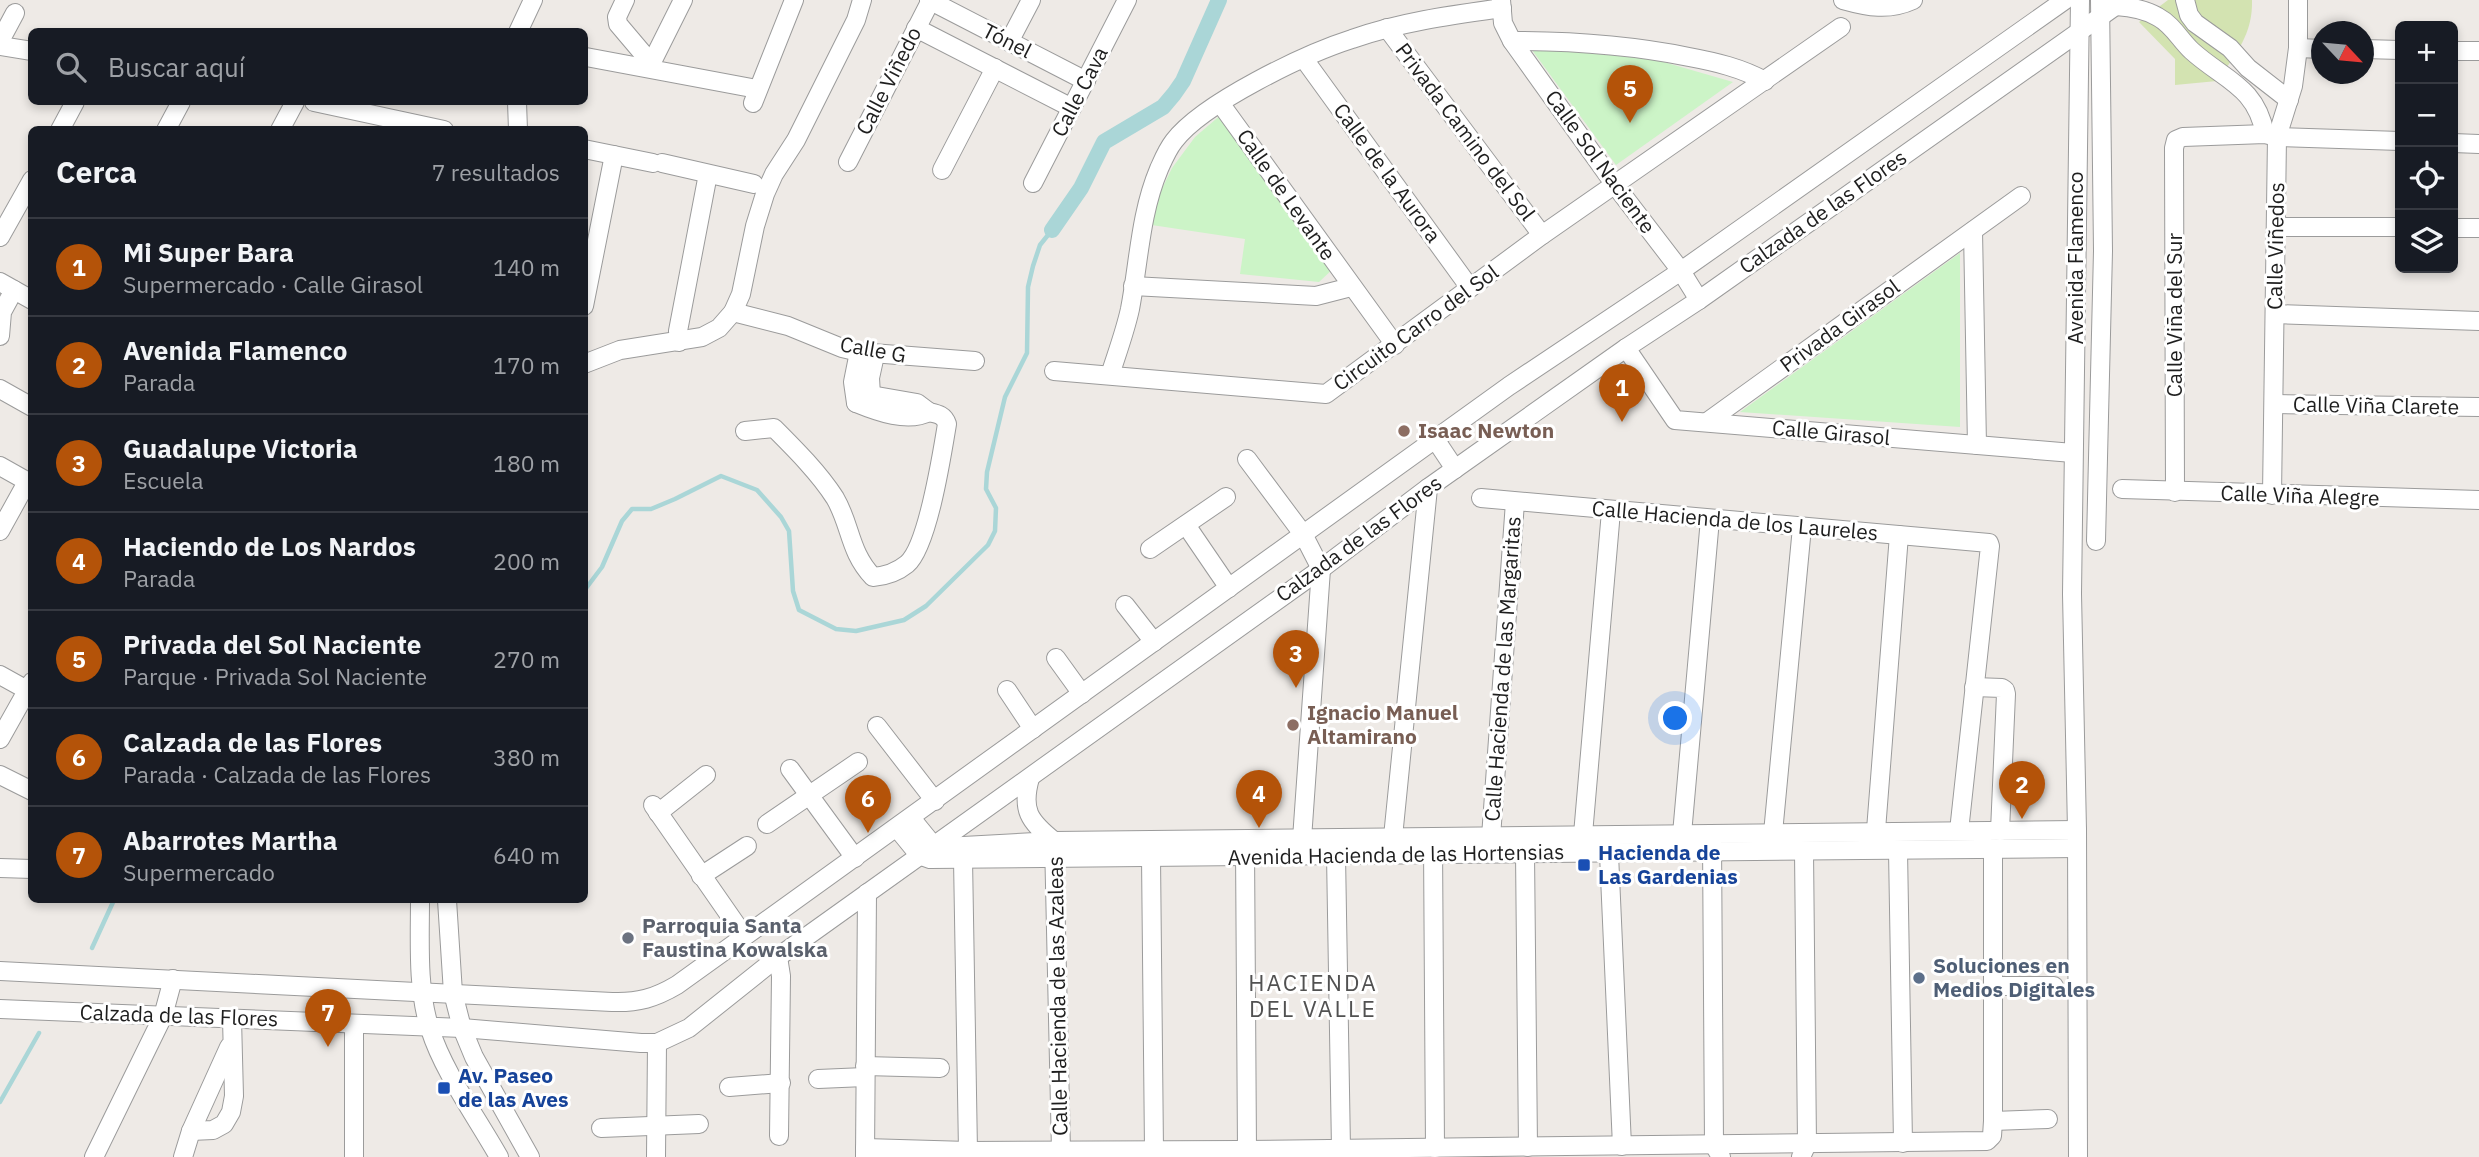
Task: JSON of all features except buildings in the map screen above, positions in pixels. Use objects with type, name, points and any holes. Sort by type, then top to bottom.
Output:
[{"type":"street","points":[[520,28],[533,0]]},
{"type":"street","points":[[625,0],[617,17],[618,24],[650,65]]},
{"type":"street","points":[[622,29],[637,0]]},
{"type":"street","points":[[650,65],[683,0]]},
{"type":"street","points":[[588,362],[620,350],[702,337],[719,328],[733,313],[741,294],[755,226],[765,194],[774,174],[796,140],[856,20],[862,0]]},
{"type":"street","points":[[1009,42],[1031,0]]},
{"type":"street","name":"Calle Cava","points":[[1033,183],[1127,0]]},
{"type":"street","points":[[1843,0],[1876,8],[1888,8],[1913,0]]},
{"type":"street","name":"Calzada de las Flores","points":[[0,971],[635,1003],[658,997],[935,801],[1509,386],[1681,271],[2065,0]]},
{"type":"street","name":"Avenida Flamenco","points":[[2078,1157],[2072,594],[2080,0]]},
{"type":"street","points":[[2159,17],[2185,0],[2194,23],[2230,48],[2248,68],[2289,100]]},
{"type":"street","name":"Calle Viñedos","points":[[2272,495],[2276,227],[2271,136],[2289,100],[2298,48],[2298,0]]},
{"type":"street","points":[[588,57],[650,65],[755,96],[793,1]]},
{"type":"street","name":"Tónel","points":[[930,1],[1086,81]]},
{"type":"street","name":"Calle Viñedo","points":[[848,162],[930,1]]},
{"type":"street","points":[[2111,4],[2146,11],[2169,24],[2190,49],[2237,83],[2253,101],[2271,136],[2395,141]]},
{"type":"street","name":"Calzada de las Flores","points":[[0,1009],[461,1028],[657,1043],[689,1028],[778,957],[1321,569],[1428,488],[2079,31],[2111,4]]},
{"type":"street","name":"Avenida Flamenco","points":[[2096,541],[2111,4]]},
{"type":"street","points":[[1110,375],[1125,329],[1148,197],[1168,150],[1184,131],[1220,103],[1304,59],[1351,39],[1387,29],[1495,8]]},
{"type":"street","name":"Calle Sol Naciente","points":[[1495,8],[1512,41],[1615,186],[1681,271],[1699,300]]},
{"type":"street","points":[[0,41],[15,13]]},
{"type":"street","name":"Circuito Carro del Sol","points":[[1054,371],[1326,394],[1542,235],[1841,27]]},
{"type":"street","name":"Tónel","points":[[916,28],[1072,108]]},
{"type":"street","name":"Privada Camino del Sol","points":[[1387,29],[1542,235]]},
{"type":"street","points":[[1512,41],[1602,44],[1660,51],[1739,69],[1765,81]]},
{"type":"street","points":[[0,46],[28,50]]},
{"type":"street","points":[[2298,48],[2311,49]]},
{"type":"street","points":[[2374,50],[2395,50]]},
{"type":"street","points":[[2458,51],[2479,51]]},
{"type":"street","name":"Calle de la Aurora","points":[[1304,59],[1470,288]]},
{"type":"street","points":[[942,170],[995,68]]},
{"type":"street","points":[[2253,101],[2272,87]]},
{"type":"street","name":"Calle de Levante","points":[[1220,103],[1395,345]]},
{"type":"street","points":[[62,126],[73,105]]},
{"type":"street","points":[[168,126],[179,105]]},
{"type":"street","points":[[281,126],[293,105]]},
{"type":"street","points":[[324,105],[384,123],[410,126]]},
{"type":"street","points":[[517,105],[518,126]]},
{"type":"street","name":"Calle Viña del Sur","points":[[2175,492],[2174,148],[2179,138],[2271,136]]},
{"type":"street","points":[[2458,143],[2479,144]]},
{"type":"street","points":[[588,150],[754,184]]},
{"type":"street","points":[[588,286],[614,155]]},
{"type":"street","points":[[678,342],[708,173]]},
{"type":"street","points":[[0,237],[28,187]]},
{"type":"street","name":"Privada Girasol","points":[[1707,422],[2021,196]]},
{"type":"street","points":[[2276,227],[2395,227]]},
{"type":"street","points":[[2458,228],[2479,228]]},
{"type":"street","points":[[1973,231],[1978,445]]},
{"type":"street","points":[[2078,252],[2103,251]]},
{"type":"street","points":[[0,336],[1,313],[7,286],[28,298]]},
{"type":"street","name":"Calle de Levante","points":[[1133,286],[1315,296],[1351,287]]},
{"type":"street","name":"Calle G","points":[[733,313],[788,326],[842,348],[867,353],[975,361]]},
{"type":"street","points":[[2275,314],[2479,321]]},
{"type":"street","name":"Calle Girasol","points":[[1626,348],[1675,419],[2073,453]]},
{"type":"street","points":[[745,431],[774,428],[836,499],[860,564],[873,577],[889,576],[909,563],[916,550],[927,518],[947,424],[946,418],[929,412],[918,418],[877,412],[863,399],[853,382],[867,353]]},
{"type":"street","points":[[0,389],[28,405]]},
{"type":"street","name":"Calle Viña Clarete","points":[[2274,404],[2479,407]]},
{"type":"street","points":[[1435,439],[1455,469]]},
{"type":"street","points":[[1247,459],[1303,534],[1321,569],[1303,839]]},
{"type":"street","points":[[0,466],[28,482]]},
{"type":"street","points":[[0,531],[28,485]]},
{"type":"street","points":[[1393,837],[1428,488]]},
{"type":"street","name":"Calle Viña Alegre","points":[[2122,489],[2479,500]]},
{"type":"street","points":[[1150,549],[1226,497]]},
{"type":"street","name":"Calle Hacienda de los Laureles","points":[[1481,498],[1989,543],[1988,573],[1974,687]]},
{"type":"street","name":"Calle Hacienda de las Margaritas","points":[[1491,837],[1515,502]]},
{"type":"street","points":[[1582,844],[1611,511]]},
{"type":"street","points":[[1682,834],[1710,519]]},
{"type":"street","points":[[1186,525],[1229,587]]},
{"type":"street","points":[[1773,833],[1802,527]]},
{"type":"street","points":[[1875,841],[1899,535]]},
{"type":"street","points":[[1125,605],[1154,642]]},
{"type":"street","points":[[1056,658],[1082,694]]},
{"type":"street","points":[[0,675],[28,686]]},
{"type":"street","points":[[1959,831],[1974,687],[2002,688],[2006,694],[2000,831]]},
{"type":"street","points":[[0,739],[28,688]]},
{"type":"street","points":[[1007,690],[1033,729]]},
{"type":"street","points":[[877,726],[935,801]]},
{"type":"street","points":[[767,824],[858,762]]},
{"type":"street","points":[[790,769],[855,858]]},
{"type":"street","points":[[0,775],[28,789]]},
{"type":"street","points":[[706,775],[656,809],[744,936]]},
{"type":"street","points":[[1030,778],[1026,799],[1030,817],[1054,849]]},
{"type":"street","points":[[904,823],[926,850]]},
{"type":"street","name":"Avenida Hacienda de las Hortensias","points":[[2076,839],[1993,849],[1898,849],[1875,841],[1773,833],[1712,843],[1609,854],[1582,844],[1491,837],[1433,846],[1336,855],[1245,848],[945,847],[926,850],[930,859],[963,859],[1054,849],[1151,857],[1245,848],[1303,839],[1393,837],[1433,846],[1525,853],[1582,844],[1682,834],[1712,843],[1804,850],[1875,841],[1959,831],[2000,831],[2076,839]]},
{"type":"street","points":[[1712,843],[1718,1151]]},
{"type":"street","points":[[701,876],[747,846]]},
{"type":"street","points":[[1433,846],[1435,1148]]},
{"type":"street","points":[[1245,848],[1247,1150]]},
{"type":"street","name":"Calle Hacienda de las Azaleas","points":[[1054,849],[1061,1151]]},
{"type":"street","points":[[1898,849],[1903,1143]]},
{"type":"street","points":[[867,893],[865,1152],[1622,1146],[1718,1151],[1804,1150],[1990,1140],[1993,1121],[1993,849]]},
{"type":"street","points":[[1804,850],[1804,1150]]},
{"type":"street","points":[[1525,853],[1528,1147]]},
{"type":"street","points":[[1609,854],[1622,1146]]},
{"type":"street","points":[[1336,855],[1341,1149]]},
{"type":"street","points":[[1151,857],[1154,1150]]},
{"type":"street","points":[[963,859],[968,1151]]},
{"type":"street","points":[[0,868],[28,869]]},
{"type":"street","points":[[420,903],[420,948],[429,1028],[442,1058],[499,1157]]},
{"type":"street","points":[[447,903],[453,993],[461,1028],[474,1057],[530,1157]]},
{"type":"street","points":[[778,957],[781,976],[779,1136]]},
{"type":"street","points":[[94,1157],[163,1016],[173,979]]},
{"type":"street","points":[[1993,986],[2054,986]]},
{"type":"street","points":[[191,1131],[213,1130],[224,1124],[231,1112],[234,1096],[232,1019]]},
{"type":"street","points":[[354,1024],[354,1157]]},
{"type":"street","points":[[656,1157],[654,1125],[657,1043]]},
{"type":"street","points":[[183,1157],[191,1131],[231,1044]]},
{"type":"street","points":[[818,1079],[865,1072],[940,1068]]},
{"type":"street","points":[[729,1087],[781,1083]]},
{"type":"street","points":[[1993,1121],[2048,1119]]},
{"type":"street","points":[[601,1128],[699,1124]]},
{"type":"green space","points":[[2168,0],[2252,0],[2250,23],[2246,33],[2237,52],[2217,81],[2175,85],[2175,59],[2139,22]]},
{"type":"green space","points":[[1532,50],[1636,54],[1733,82],[1616,165]]},
{"type":"green space","points":[[1223,113],[1334,268],[1319,282],[1240,274],[1245,239],[1145,224],[1172,168],[1195,137]]},
{"type":"green space","points":[[1960,253],[1960,427],[1740,412]]},
{"type":"waterway","points":[[1052,230],[1081,188],[1104,142],[1163,107],[1174,94],[1183,81],[1219,0]]},
{"type":"waterway","points":[[588,586],[602,567],[622,521],[632,509],[651,509],[721,476],[757,490],[781,517],[789,531],[793,591],[799,610],[836,629],[856,631],[904,620],[926,606],[988,545],[995,531],[996,508],[986,489],[987,472],[1005,397],[1027,353],[1028,287],[1033,266],[1040,245],[1052,230]]},
{"type":"waterway","points":[[92,948],[113,903]]},
{"type":"waterway","points":[[0,1102],[39,1033]]},
{"type":"place","name":"Privada del Sol Naciente","points":[[1630,123]]},
{"type":"place","name":"Mi Super Bara","points":[[1622,422]]},
{"type":"place","name":"Isaac Newton","points":[[1404,431]]},
{"type":"place","name":"Guadalupe Victoria","points":[[1296,688]]},
{"type":"place","name":"Ignacio Manuel Altamirano","points":[[1293,725]]},
{"type":"place","name":"Avenida Flamenco","points":[[2022,819]]},
{"type":"place","name":"Haciendo de Los Nardos","points":[[1259,828]]},
{"type":"place","name":"Calzada de las Flores","points":[[868,833]]},
{"type":"place","name":"Hacienda de Las Gardenias","points":[[1584,865]]},
{"type":"place","name":"Parroquia Santa Faustina Kowalska","points":[[628,938]]},
{"type":"place","name":"Soluciones en Medios Digitales","points":[[1919,978]]},
{"type":"place","name":"Abarrotes Martha","points":[[328,1047]]},
{"type":"place","name":"Av. Paseo de las Aves","points":[[444,1088]]},
{"type":"district","name":"HACIENDA DEL VALLE","points":[[1313,996]]}]
